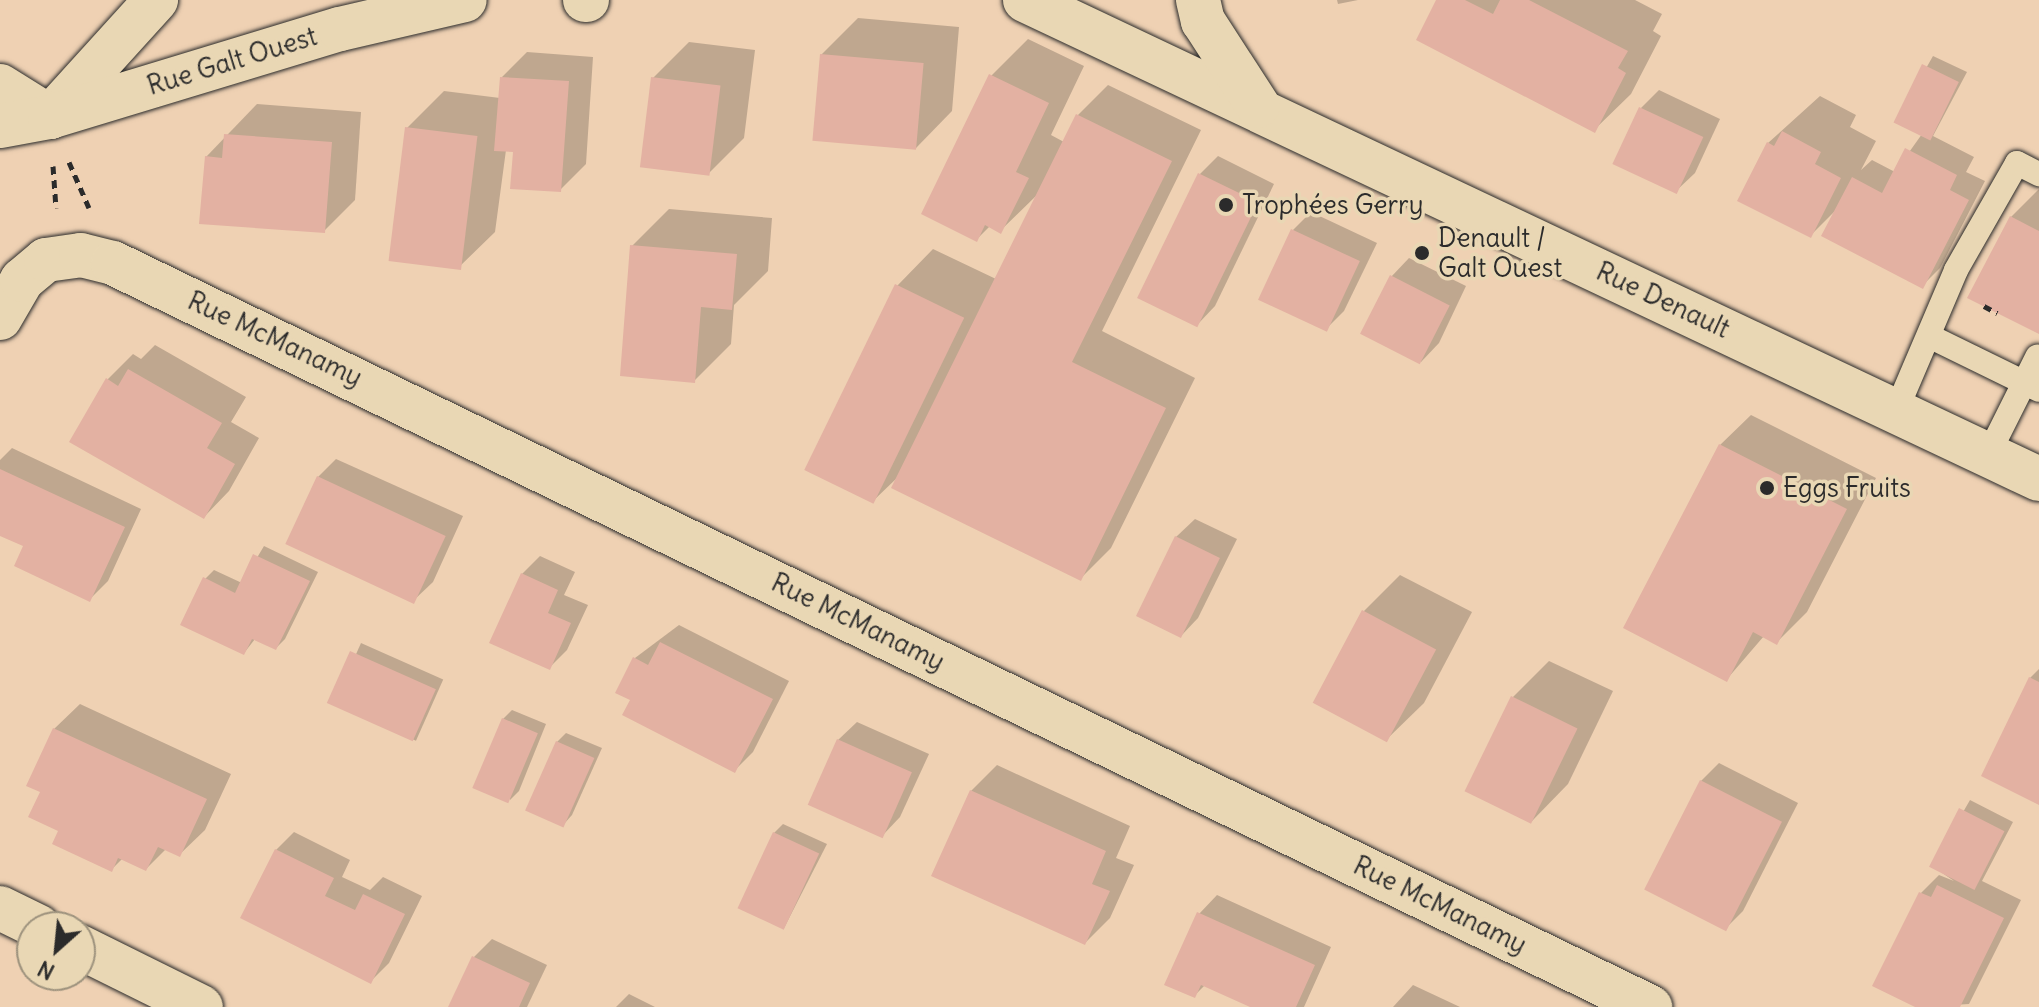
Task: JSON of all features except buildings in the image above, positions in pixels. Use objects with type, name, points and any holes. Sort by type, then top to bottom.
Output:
[{"type":"street","points":[[0,86],[50,117],[156,0]]},
{"type":"street","name":"Rue Galt Ouest","points":[[0,126],[50,117],[340,29],[465,0]]},
{"type":"street","name":"Rue Denault","points":[[1025,0],[1258,106],[2039,479]]},
{"type":"street","points":[[1198,0],[1203,21],[1258,106]]},
{"type":"street","name":"Rue McManamy","points":[[60,257],[81,255],[113,263],[1625,1002]]},
{"type":"street","points":[[0,318],[22,280],[46,260],[60,257]]},
{"type":"street","points":[[96,955],[201,1007]]},
{"type":"lane","points":[[1896,411],[1931,337],[1956,270],[2017,163],[2039,174]]},
{"type":"lane","points":[[1931,337],[2032,386]]},
{"type":"lane","points":[[1988,455],[2032,386],[2037,357]]},
{"type":"path","points":[[50,117],[60,257]]},
{"type":"path","points":[[50,117],[113,263]]},
{"type":"place","name":"Trophées Gerry","points":[[1226,205]]},
{"type":"place","name":"Denault / Galt Ouest","points":[[1422,253]]},
{"type":"place","name":"Eggs Fruits","points":[[1767,488]]}]
